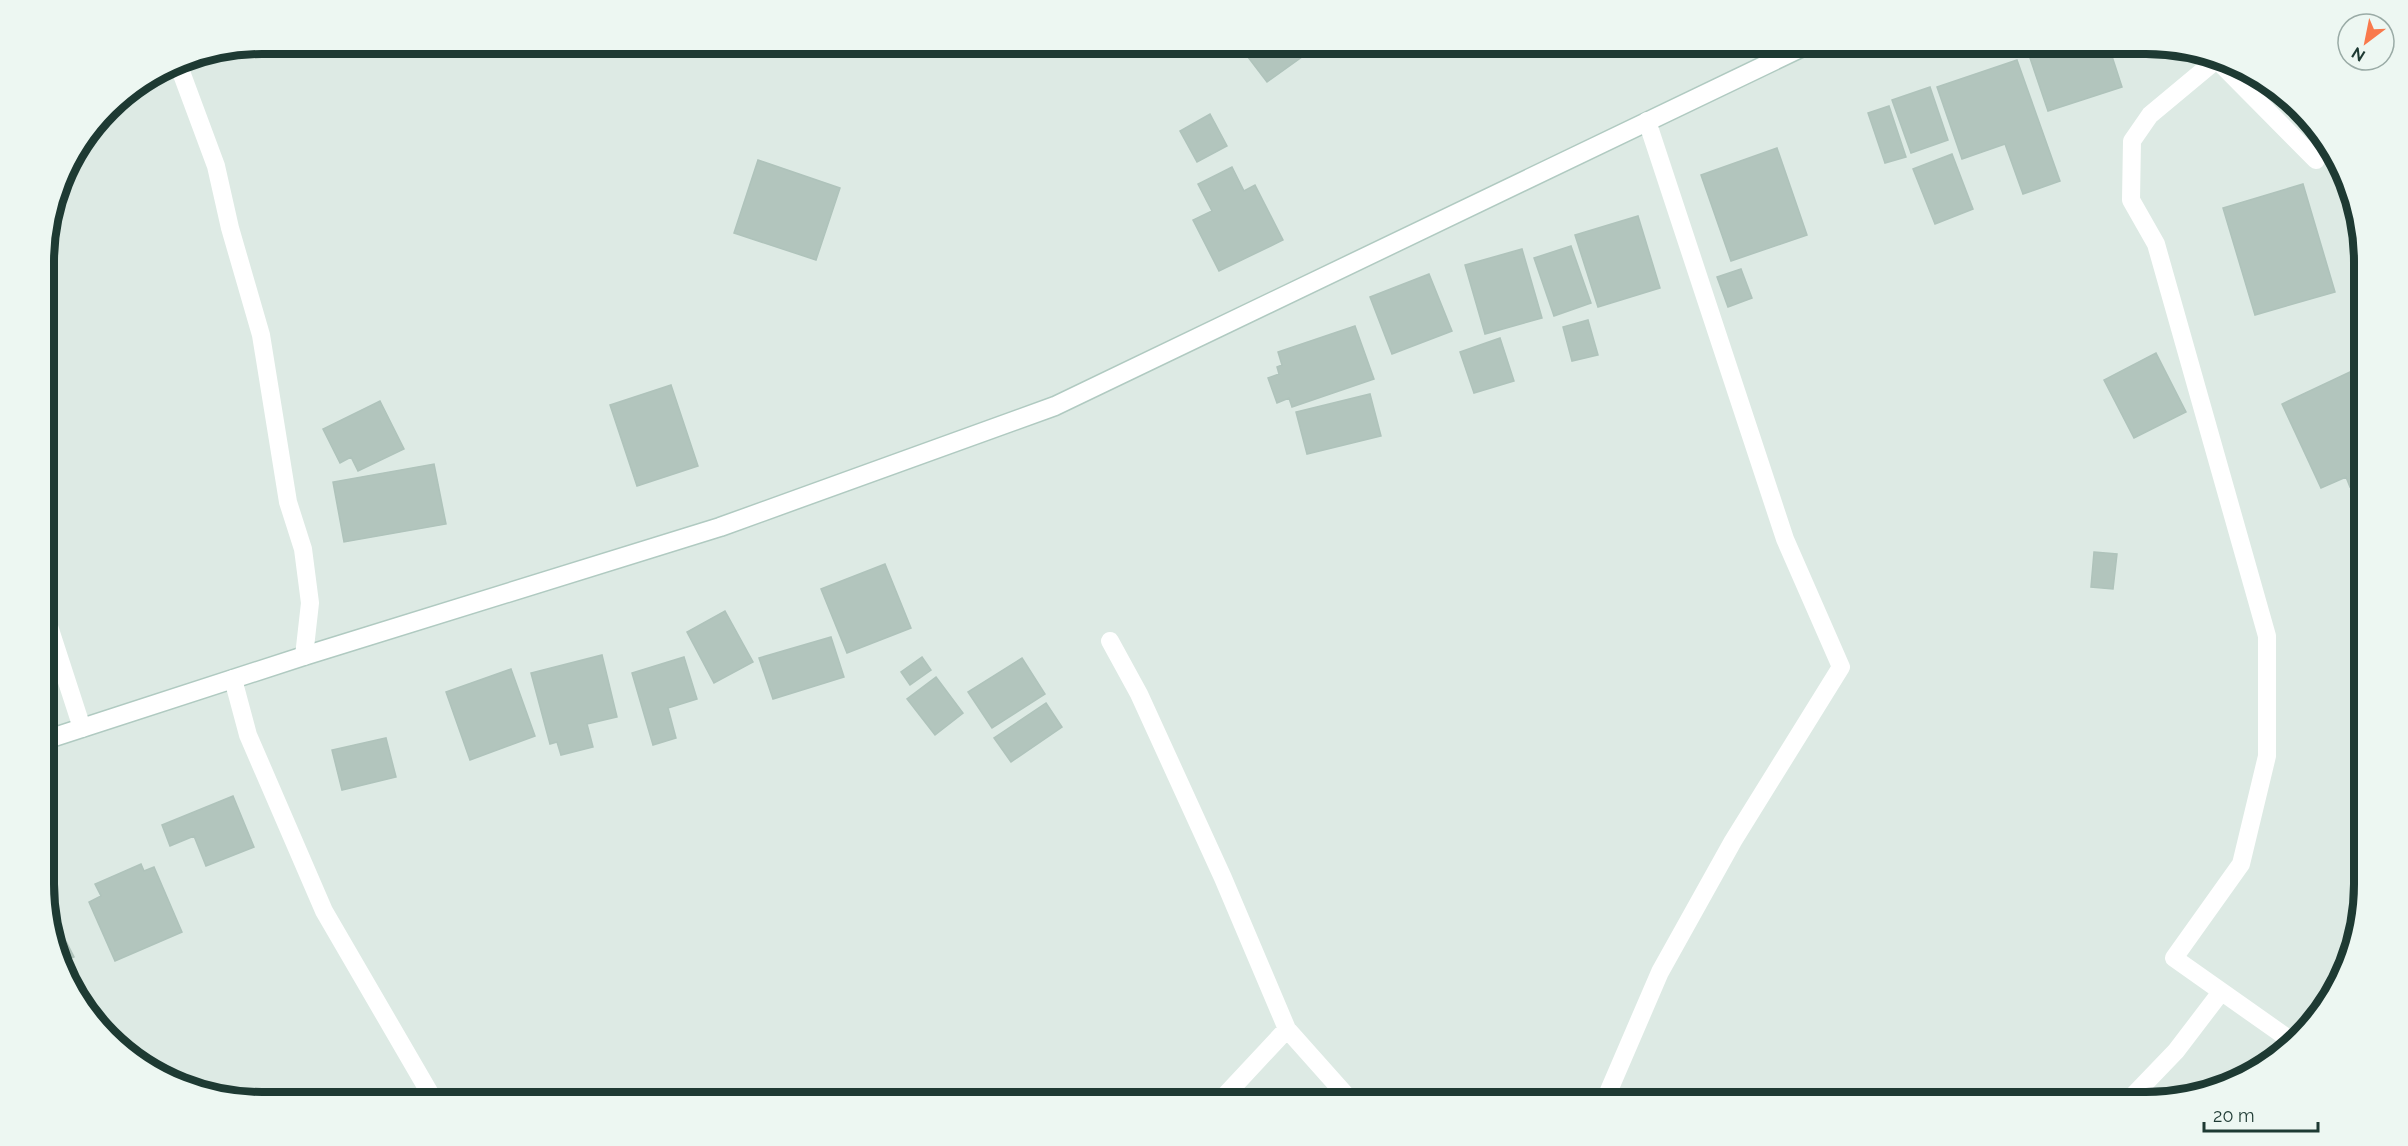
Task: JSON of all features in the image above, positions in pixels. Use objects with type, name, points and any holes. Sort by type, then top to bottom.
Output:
[{"type":"street","points":[[54,737],[304,656],[720,527],[1055,406],[1788,54]]},
{"type":"street","points":[[2208,64],[2150,114],[2132,141],[2131,200],[2156,244],[2267,636],[2267,756],[2241,864],[2174,958],[2286,1037]]},
{"type":"street","points":[[181,71],[216,166],[230,228],[261,335],[288,502],[303,549],[310,603],[304,656]]},
{"type":"street","points":[[2228,71],[2316,160]]},
{"type":"street","points":[[1608,1092],[1660,972],[1733,841],[1842,667],[1785,539],[1647,121]]},
{"type":"street","points":[[1110,641],[1139,694],[1224,878],[1287,1029],[1343,1092]]},
{"type":"street","points":[[54,642],[82,728]]},
{"type":"street","points":[[233,679],[248,735],[324,911],[429,1092]]},
{"type":"street","points":[[2137,1092],[2176,1051],[2221,992]]},
{"type":"street","points":[[1228,1092],[1287,1029]]},
{"type":"building","points":[[1246,54],[1306,54],[1267,82]]},
{"type":"building","points":[[2043,54],[2111,54],[2122,87],[2048,111],[2030,58]]},
{"type":"building","points":[[2017,60],[2060,181],[2023,194],[2005,144],[1962,159],[1937,87]]},
{"type":"building","points":[[1930,87],[1948,140],[1911,153],[1892,100]]},
{"type":"building","points":[[1889,106],[1906,157],[1885,163],[1868,113]]},
{"type":"building","points":[[1210,114],[1227,146],[1197,162],[1180,131]]},
{"type":"building","points":[[1777,148],[1807,235],[1731,261],[1701,175]]},
{"type":"building","points":[[1952,154],[1973,209],[1935,224],[1913,169]]},
{"type":"building","points":[[758,160],[840,188],[816,260],[734,233]]},
{"type":"building","points":[[1232,167],[1244,191],[1255,185],[1283,240],[1219,271],[1193,220],[1212,211],[1198,184]]},
{"type":"building","points":[[2303,184],[2335,292],[2255,315],[2223,208]]},
{"type":"building","points":[[1638,216],[1660,288],[1598,307],[1575,235]]},
{"type":"building","points":[[1571,246],[1591,303],[1554,316],[1534,258]]},
{"type":"building","points":[[1522,249],[1542,318],[1485,334],[1465,265]]},
{"type":"building","points":[[1741,269],[1752,298],[1728,307],[1717,277]]},
{"type":"building","points":[[1429,274],[1452,331],[1392,354],[1370,297]]},
{"type":"building","points":[[1588,320],[1598,355],[1572,361],[1563,327]]},
{"type":"building","points":[[1355,326],[1374,379],[1292,407],[1289,398],[1277,403],[1268,378],[1279,374],[1277,367],[1282,365],[1278,352]]},
{"type":"building","points":[[1500,338],[1514,381],[1474,393],[1460,352]]},
{"type":"building","points":[[2156,353],[2186,412],[2134,438],[2104,380]]},
{"type":"building","points":[[2352,371],[2354,375],[2354,485],[2350,487],[2346,477],[2321,488],[2282,404]]},
{"type":"building","points":[[671,385],[698,466],[637,486],[610,405]]},
{"type":"building","points":[[1370,394],[1381,436],[1307,454],[1296,412]]},
{"type":"building","points":[[380,401],[404,449],[358,471],[351,457],[340,463],[323,429]]},
{"type":"building","points":[[434,464],[446,524],[344,542],[333,482]]},
{"type":"building","points":[[2094,552],[2117,554],[2113,589],[2091,587]]},
{"type":"building","points":[[885,564],[911,628],[847,653],[821,589]]},
{"type":"building","points":[[725,611],[753,662],[714,683],[687,632]]},
{"type":"building","points":[[831,637],[844,677],[773,699],[759,658]]},
{"type":"building","points":[[602,655],[617,717],[587,724],[593,747],[561,755],[557,742],[550,744],[531,673]]},
{"type":"building","points":[[684,657],[697,699],[668,708],[676,738],[653,745],[632,673]]},
{"type":"building","points":[[922,657],[931,670],[910,685],[901,672]]},
{"type":"building","points":[[1022,658],[1045,694],[992,728],[968,692]]},
{"type":"building","points":[[511,669],[535,736],[470,760],[446,692]]},
{"type":"building","points":[[936,677],[963,713],[935,735],[907,699]]},
{"type":"building","points":[[1046,703],[1062,727],[1011,762],[994,738]]},
{"type":"building","points":[[386,738],[396,777],[342,790],[332,750]]},
{"type":"building","points":[[233,796],[254,847],[206,866],[194,836],[170,846],[162,825]]},
{"type":"building","points":[[141,864],[144,871],[154,867],[182,932],[115,961],[89,902],[101,896],[95,884]]},
{"type":"building","points":[[59,928],[74,957],[68,959]]}]
